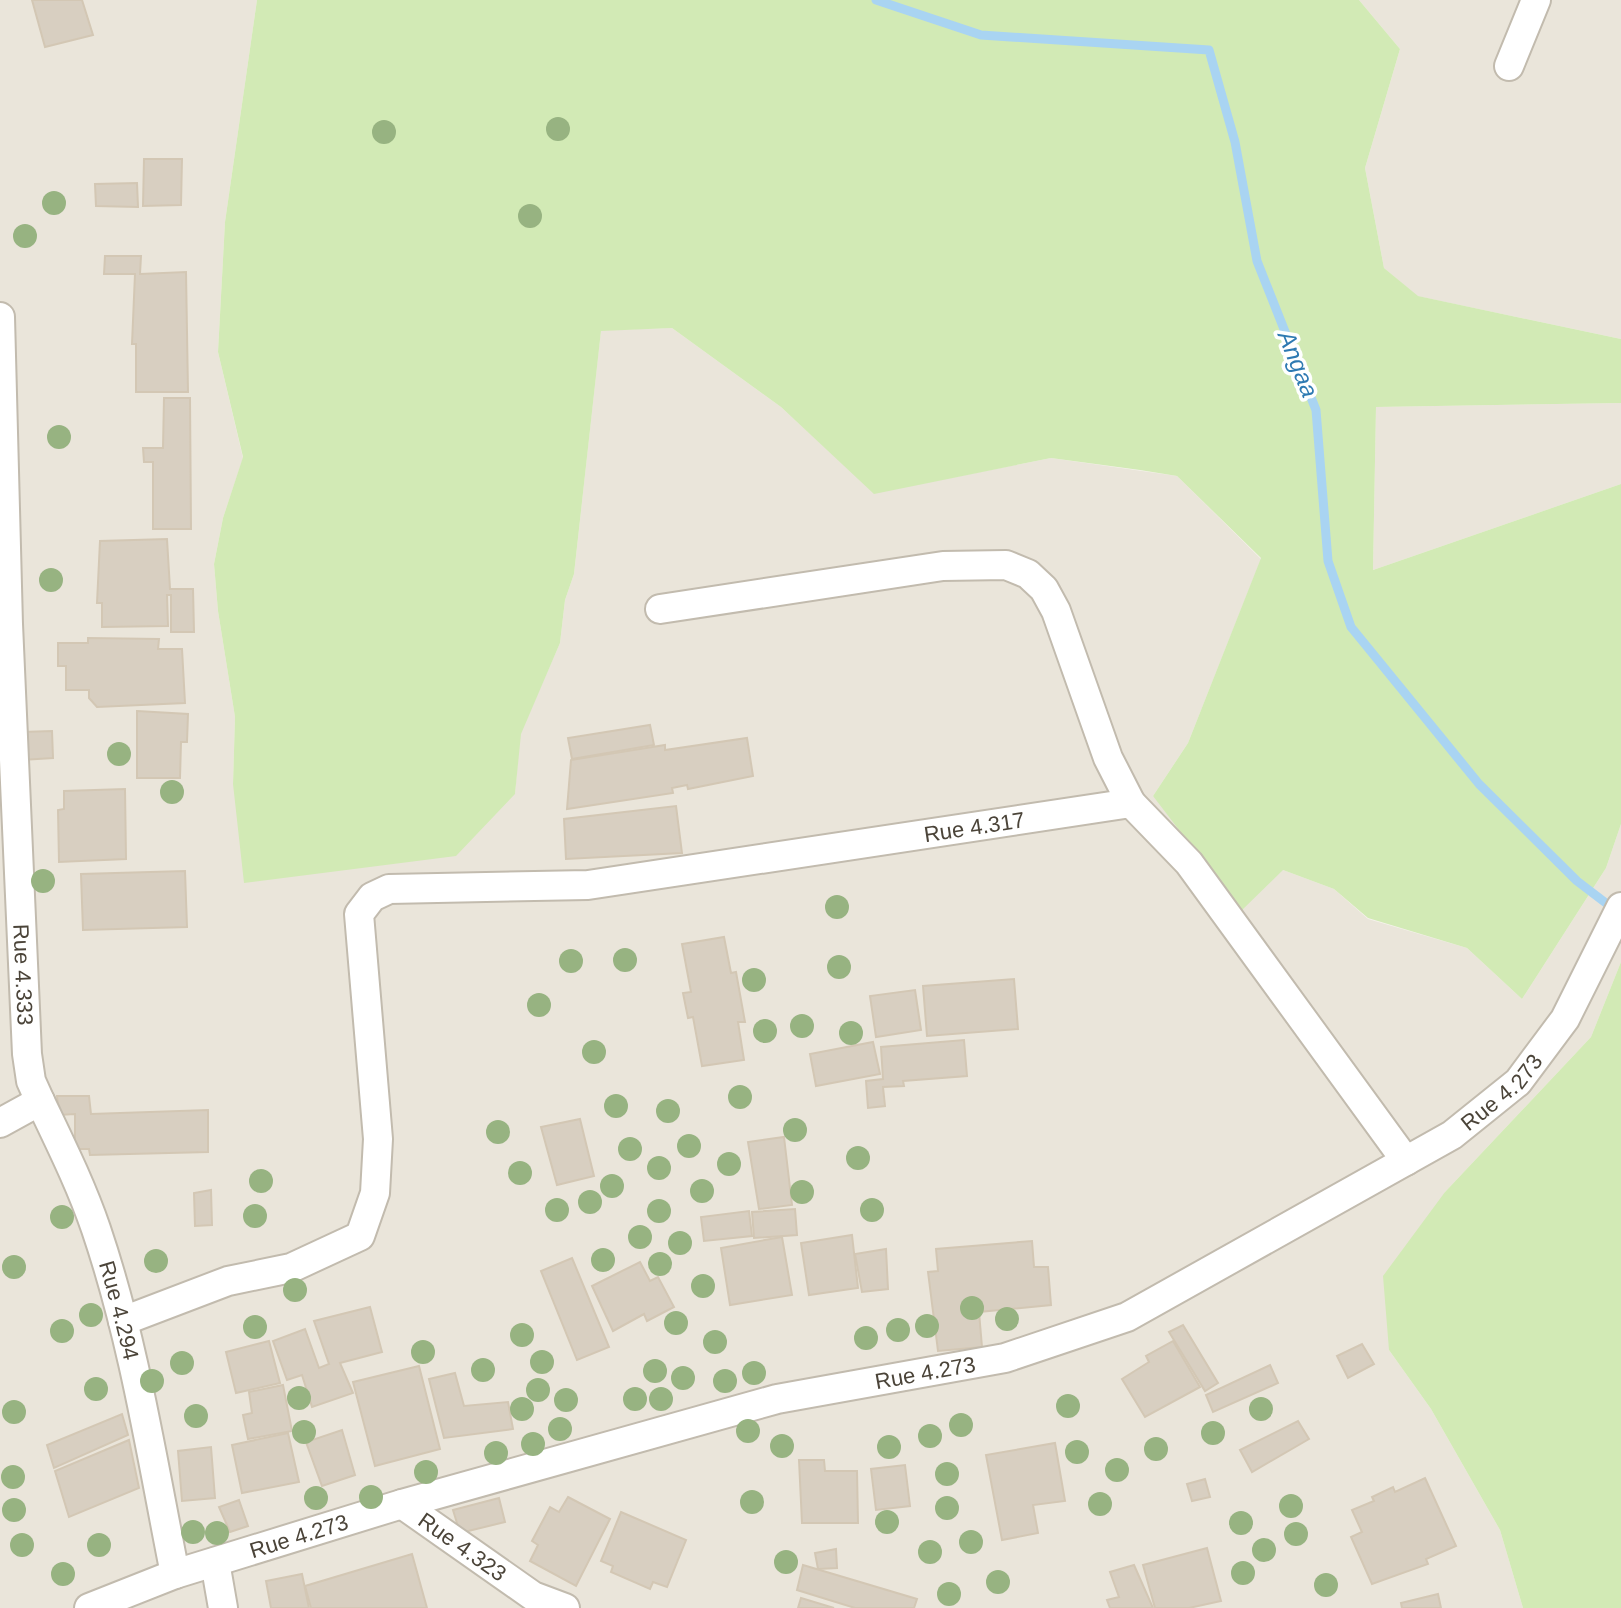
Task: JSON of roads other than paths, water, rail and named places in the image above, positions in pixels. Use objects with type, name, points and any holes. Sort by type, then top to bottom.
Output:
[{"type":"street","points":[[1509,66],[1536,0]]},
{"type":"street","name":"Rue 4.333","points":[[0,317],[4,626],[27,1054],[31,1081],[40,1101]]},
{"type":"street","points":[[660,609],[943,566],[1006,565],[1028,574],[1044,589],[1056,611],[1108,758],[1131,803],[1189,863],[1257,952],[1406,1161]]},
{"type":"street","name":"Rue 4.317","points":[[123,1321],[228,1281],[291,1268],[360,1236],[375,1193],[378,1139],[359,939],[359,914],[372,897],[389,889],[427,886],[588,885],[1131,803]]},
{"type":"street","name":"Rue 4.273","points":[[89,1608],[175,1574],[402,1504],[777,1399],[1005,1358],[1085,1333],[1169,1296],[1452,1135],[1518,1082],[1565,1019],[1621,907]]},
{"type":"street","points":[[0,1123],[40,1101]]},
{"type":"street","name":"Rue 4.294","points":[[40,1101],[96,1229],[123,1321],[175,1574]]},
{"type":"street","name":"Rue 4.323","points":[[402,1504],[533,1596],[565,1608]]},
{"type":"street","points":[[215,1562],[223,1608]]},
{"type":"waterway","name":"Angaa","points":[[876,0],[981,35],[1209,50],[1235,142],[1257,261],[1316,410],[1328,561],[1351,627],[1479,784],[1577,881],[1615,910]]}]
